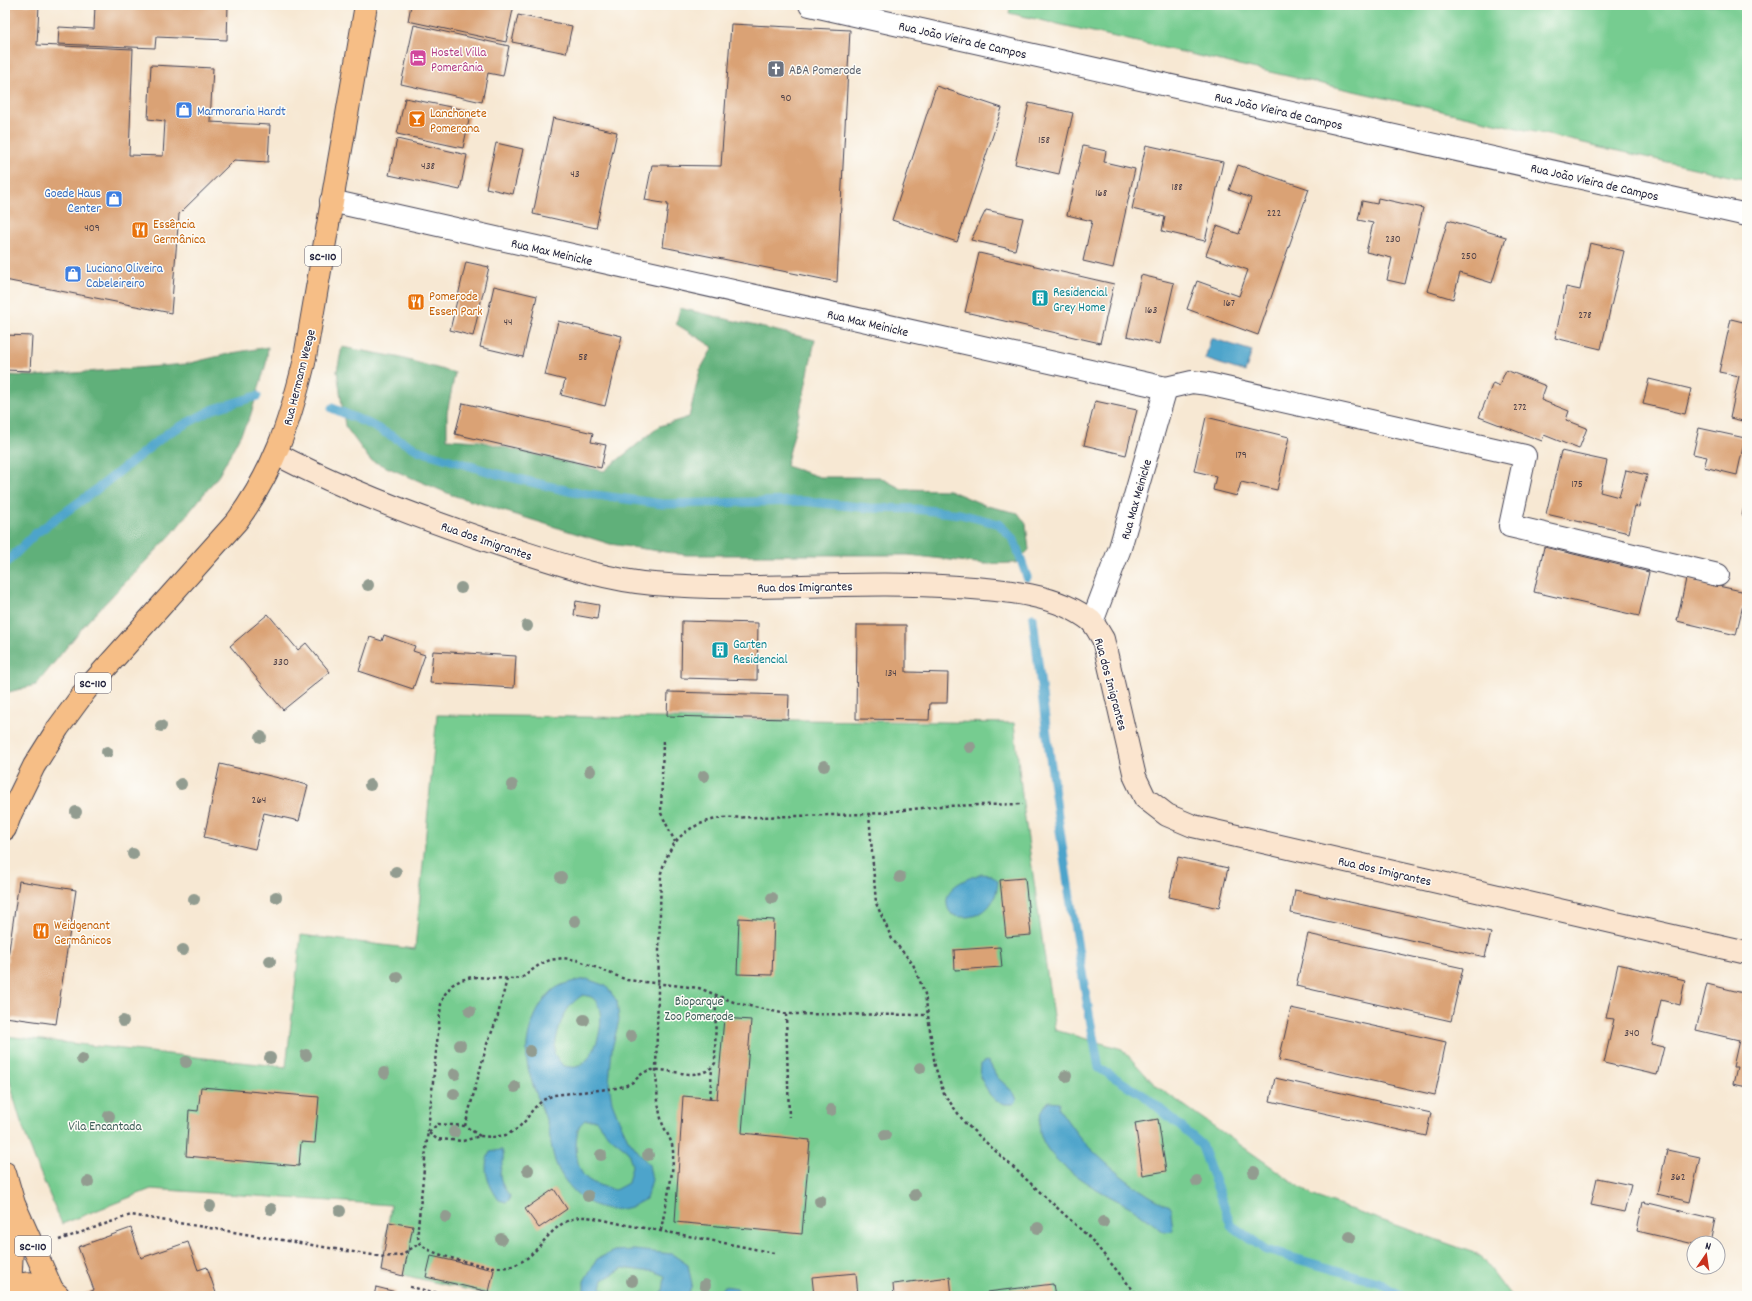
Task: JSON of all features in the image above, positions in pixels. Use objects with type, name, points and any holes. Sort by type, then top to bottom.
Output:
[{"type":"main road","name":"Rua Hermann Weege","points":[[5,829],[34,766],[58,728],[86,690],[237,521],[253,499],[276,454],[291,414],[304,364],[366,5]]},
{"type":"main road","name":"SC-110","points":[[5,1174],[14,1204],[34,1249],[56,1292]]},
{"type":"main road","name":"SC-110","points":[[7,1293],[14,1204]]},
{"type":"main road","points":[[7,1293],[20,1285],[31,1283],[42,1284],[56,1292]]},
{"type":"street","name":"Rua João Vieira de Campos","points":[[810,5],[1747,215]]},
{"type":"street","name":"Rua Max Meinicke","points":[[331,201],[1166,388],[1120,548],[1092,622]]},
{"type":"street","points":[[1166,388],[1192,382],[1208,384],[1525,456],[1510,526],[1718,574]]},
{"type":"street","name":"Rua dos Imigrantes","points":[[276,454],[331,481],[458,531],[597,574],[651,584],[712,588],[899,585],[952,586],[996,590],[1038,597],[1071,609],[1092,622],[1103,639],[1135,777],[1145,798],[1167,815],[1193,826],[1747,953]]},
{"type":"path","points":[[663,741],[661,813],[675,842]]},
{"type":"path","points":[[661,1230],[672,1164],[673,1149],[669,1136],[662,1123],[657,1097],[656,1070],[662,873],[666,856],[675,842],[688,830],[704,822],[721,818],[870,814],[940,806],[1023,804]]},
{"type":"path","points":[[870,814],[876,903],[892,939],[913,964],[925,994],[935,1066],[944,1094],[965,1123],[1090,1238],[1138,1296]]},
{"type":"path","points":[[774,1253],[661,1230],[581,1217],[563,1224],[548,1234],[528,1257],[507,1267],[495,1267],[439,1255],[425,1248],[420,1243],[418,1227],[441,1004],[445,994],[452,985],[461,980],[472,977],[507,979],[523,977],[544,962],[563,958],[577,960],[627,980],[699,988],[736,1003],[786,1014],[928,1015]]},
{"type":"path","points":[[465,1126],[487,1044],[497,1019],[507,979]]},
{"type":"path","points":[[710,1098],[712,1068],[716,1058],[716,996]]},
{"type":"path","points":[[786,1014],[789,1116]]},
{"type":"path","points":[[429,1132],[437,1139],[463,1141],[480,1136],[493,1137],[506,1135],[517,1129],[542,1100],[554,1095],[617,1088],[627,1085],[644,1072],[656,1070],[698,1074],[712,1068]]},
{"type":"path","points":[[429,1132],[438,1124],[465,1126],[480,1136]]},
{"type":"path","points":[[34,1249],[131,1215],[384,1257],[401,1255],[420,1243]]},
{"type":"path","points":[[410,1287],[452,1296]]},
{"type":"green space","points":[[1011,5],[1747,5],[1747,180],[1009,13]]},
{"type":"green space","points":[[680,308],[815,340],[803,398],[786,466],[820,477],[879,477],[902,489],[949,490],[987,506],[1018,513],[1026,524],[1029,550],[1016,563],[985,564],[908,555],[686,555],[610,544],[452,495],[370,460],[345,426],[337,371],[342,347],[397,357],[455,373],[447,413],[447,439],[479,441],[604,471],[660,426],[689,417],[700,370],[713,347],[676,324]]},
{"type":"green space","points":[[268,347],[266,364],[250,417],[219,475],[171,535],[87,622],[36,685],[5,693],[5,375],[36,376],[186,364],[232,353]]},
{"type":"green space","name":"Bioparque Zoo Pomerode","points":[[437,715],[1014,723],[1023,804],[1055,1030],[1122,1049],[1155,1085],[1313,1196],[1480,1255],[1511,1296],[496,1296],[381,1270],[391,1205],[151,1189],[62,1224],[24,1132],[6,1060],[5,1036],[286,1067],[301,935],[415,949]]},
{"type":"water","points":[[1211,338],[1252,351],[1245,372],[1205,359]]},
{"type":"water","points":[[981,874],[991,875],[998,881],[996,894],[990,905],[985,910],[974,916],[962,917],[952,914],[947,905],[947,897],[953,887],[964,880]]},
{"type":"water","points":[[587,979],[606,986],[617,1001],[619,1020],[612,1049],[609,1083],[612,1102],[628,1139],[649,1165],[652,1180],[646,1199],[630,1207],[618,1209],[606,1209],[594,1205],[574,1191],[566,1182],[555,1161],[547,1123],[528,1070],[526,1053],[529,1034],[535,1016],[545,999],[559,986]],"holes":[[[583,995],[593,998],[598,1006],[600,1025],[595,1047],[590,1056],[583,1063],[576,1067],[563,1066],[554,1054],[559,1028],[565,1013],[570,1006]],[[585,1120],[596,1120],[608,1135],[628,1151],[632,1166],[628,1183],[615,1190],[600,1186],[586,1178],[582,1173],[576,1154],[576,1139],[579,1126]]]},
{"type":"water","points":[[985,1061],[989,1062],[997,1077],[1014,1093],[1017,1100],[1014,1104],[1005,1104],[996,1101],[990,1095],[980,1077],[981,1064]]},
{"type":"water","points":[[1049,1101],[1059,1102],[1058,1108],[1079,1136],[1111,1168],[1147,1194],[1170,1206],[1173,1231],[1164,1232],[1132,1208],[1088,1184],[1058,1161],[1047,1148],[1041,1134],[1040,1119],[1044,1107]]},
{"type":"water","points":[[502,1150],[503,1153],[503,1159],[500,1175],[506,1191],[510,1196],[509,1200],[506,1202],[499,1200],[495,1195],[489,1183],[486,1171],[487,1158],[490,1152]]},
{"type":"water","points":[[634,1250],[672,1254],[688,1265],[692,1284],[688,1296],[657,1296],[663,1291],[665,1276],[653,1271],[623,1268],[603,1280],[601,1288],[609,1295],[613,1296],[584,1296],[584,1281],[597,1259],[614,1251]]},
{"type":"water","points":[[724,1286],[737,1288],[740,1296],[716,1296]]},
{"type":"building","points":[[5,5],[39,5],[37,45],[133,49],[129,155],[163,156],[165,121],[148,119],[151,65],[213,68],[210,122],[270,125],[268,162],[234,160],[179,214],[171,313],[5,280]]},
{"type":"building","points":[[95,5],[228,5],[227,40],[156,37],[155,48],[58,44],[59,27],[94,29]]},
{"type":"building","points":[[411,5],[514,5],[506,42],[408,21]]},
{"type":"building","points":[[518,15],[572,26],[566,53],[512,42]]},
{"type":"building","points":[[731,24],[850,30],[837,282],[663,247],[668,204],[645,200],[652,165],[721,166]]},
{"type":"building","points":[[414,25],[509,46],[503,76],[488,73],[482,102],[401,84]]},
{"type":"building","points":[[936,86],[1002,108],[957,242],[892,220]]},
{"type":"building","points":[[405,98],[471,111],[463,148],[397,134]]},
{"type":"building","points":[[1029,103],[1073,113],[1059,174],[1015,164]]},
{"type":"building","points":[[553,118],[617,132],[596,228],[533,214]]},
{"type":"building","points":[[397,139],[467,155],[460,190],[389,175]]},
{"type":"building","points":[[496,143],[523,149],[513,194],[486,188]]},
{"type":"building","points":[[1146,145],[1223,162],[1205,241],[1162,231],[1165,217],[1132,209]]},
{"type":"building","points":[[1083,146],[1106,151],[1104,162],[1135,169],[1113,268],[1083,261],[1092,221],[1067,215]]},
{"type":"building","points":[[1238,165],[1309,189],[1258,335],[1187,309],[1197,281],[1239,296],[1248,270],[1206,255],[1217,226],[1239,234],[1251,198],[1229,190]]},
{"type":"building","points":[[1378,198],[1423,208],[1405,284],[1387,280],[1392,258],[1366,252],[1373,223],[1358,220],[1362,201],[1377,204]]},
{"type":"building","points":[[986,210],[1023,218],[1015,250],[971,240]]},
{"type":"building","points":[[1448,220],[1506,237],[1492,283],[1460,273],[1453,299],[1427,291]]},
{"type":"building","points":[[1590,243],[1624,251],[1601,349],[1555,338],[1566,287],[1580,290]]},
{"type":"building","name":"Residencial Grey Home","points":[[979,253],[1114,284],[1100,343],[965,312]]},
{"type":"building","points":[[466,262],[489,267],[473,336],[450,330]]},
{"type":"building","points":[[1141,275],[1174,283],[1160,344],[1127,336]]},
{"type":"building","points":[[494,286],[537,296],[523,357],[480,347]]},
{"type":"building","points":[[1731,319],[1747,323],[1747,422],[1730,418],[1739,376],[1719,372]]},
{"type":"building","points":[[558,321],[622,336],[605,406],[561,395],[565,380],[545,375]]},
{"type":"building","points":[[5,335],[32,336],[30,371],[5,370]]},
{"type":"building","points":[[1506,370],[1546,386],[1541,400],[1569,411],[1566,420],[1587,428],[1579,449],[1544,435],[1542,441],[1479,417],[1493,383],[1499,386]]},
{"type":"building","points":[[1649,379],[1691,389],[1685,414],[1643,404]]},
{"type":"building","points":[[1095,401],[1137,410],[1126,455],[1084,445]]},
{"type":"building","points":[[463,403],[593,433],[591,442],[606,445],[601,468],[455,434]]},
{"type":"building","points":[[1206,417],[1289,437],[1277,490],[1241,482],[1237,496],[1213,490],[1216,476],[1194,471]]},
{"type":"building","points":[[1699,428],[1745,438],[1737,475],[1704,467],[1707,457],[1693,454]]},
{"type":"building","points":[[1561,451],[1607,461],[1600,492],[1619,497],[1626,470],[1647,475],[1639,507],[1635,506],[1629,533],[1546,514]]},
{"type":"building","points":[[1747,496],[1747,517],[1742,516]]},
{"type":"building","points":[[1544,547],[1649,572],[1639,616],[1534,592]]},
{"type":"building","points":[[1686,579],[1746,592],[1736,635],[1677,621]]},
{"type":"building","points":[[576,601],[599,605],[597,619],[574,615]]},
{"type":"building","points":[[268,614],[298,650],[306,643],[330,672],[283,710],[230,646]]},
{"type":"building","name":"Garten Residencial","points":[[682,621],[758,623],[757,680],[681,678]]},
{"type":"building","points":[[857,625],[906,625],[906,672],[948,673],[947,703],[930,703],[929,720],[856,719]]},
{"type":"building","points":[[384,635],[415,646],[413,651],[425,655],[413,689],[359,671],[370,637],[382,641]]},
{"type":"building","points":[[433,651],[516,656],[514,688],[430,683]]},
{"type":"building","points":[[668,692],[789,695],[788,719],[667,716]]},
{"type":"building","points":[[220,764],[308,785],[299,821],[264,813],[255,849],[204,837]]},
{"type":"building","points":[[1178,857],[1228,868],[1219,908],[1169,897]]},
{"type":"building","points":[[1025,878],[1031,935],[1006,937],[1000,880]]},
{"type":"building","name":"Weidgenant Germânicos","points":[[19,881],[76,890],[56,1024],[5,1017],[5,978]]},
{"type":"building","points":[[1295,890],[1491,933],[1485,957],[1291,913]]},
{"type":"building","points":[[739,918],[774,920],[772,975],[737,974]]},
{"type":"building","points":[[1308,934],[1463,968],[1451,1021],[1296,986]]},
{"type":"building","points":[[1000,947],[1002,967],[955,970],[954,950]]},
{"type":"building","points":[[1618,964],[1685,980],[1680,1005],[1661,1000],[1651,1044],[1664,1047],[1657,1075],[1604,1063],[1614,1019],[1606,1018]]},
{"type":"building","points":[[1707,984],[1747,994],[1747,1087],[1733,1084],[1737,1067],[1733,1067],[1739,1040],[1696,1030]]},
{"type":"building","points":[[1291,1008],[1446,1042],[1435,1095],[1279,1060]]},
{"type":"building","points":[[724,1018],[751,1020],[742,1133],[810,1140],[802,1234],[675,1222],[683,1096],[717,1099]]},
{"type":"building","points":[[1275,1078],[1431,1113],[1426,1136],[1270,1101]]},
{"type":"building","points":[[201,1087],[319,1097],[315,1143],[301,1142],[299,1166],[186,1156],[189,1110],[198,1111]]},
{"type":"building","points":[[1158,1119],[1166,1171],[1143,1175],[1135,1123]]},
{"type":"building","points":[[1667,1150],[1700,1157],[1690,1202],[1657,1194]]},
{"type":"building","points":[[1597,1178],[1631,1185],[1624,1212],[1591,1205]]},
{"type":"building","points":[[554,1189],[567,1209],[539,1228],[525,1209]]},
{"type":"building","points":[[1643,1202],[1715,1219],[1712,1235],[1686,1235],[1686,1242],[1637,1231]]},
{"type":"building","points":[[389,1222],[413,1226],[403,1276],[381,1270]]},
{"type":"building","points":[[131,1228],[141,1258],[188,1242],[198,1270],[207,1267],[217,1296],[82,1296],[81,1295],[94,1290],[78,1247]]},
{"type":"building","points":[[431,1256],[494,1270],[489,1292],[426,1277]]},
{"type":"building","points":[[856,1273],[858,1296],[814,1296],[812,1277]]},
{"type":"building","points":[[950,1277],[952,1296],[894,1296],[893,1284]]},
{"type":"building","points":[[1053,1284],[1055,1296],[988,1296],[987,1292]]},
{"type":"building","points":[[376,1287],[396,1292],[395,1296],[374,1296]]},
{"type":"waterway","points":[[5,564],[35,534],[96,490],[168,433],[214,409],[257,396]]},
{"type":"waterway","points":[[332,408],[369,424],[420,451],[497,474],[573,492],[663,504],[802,501],[869,508],[916,509],[960,514],[999,524],[1014,540],[1027,577]]},
{"type":"waterway","points":[[1033,618],[1062,844],[1079,956],[1099,1068],[1146,1097],[1201,1144],[1231,1225],[1266,1250],[1377,1282],[1402,1296]]},
{"type":"place","name":"Hostel Villa Pomerânia","points":[[418,58]]},
{"type":"place","name":"ABA Pomerode","points":[[776,69]]},
{"type":"place","name":"Marmoraria Hardt","points":[[184,110]]},
{"type":"place","name":"Lanchonete Pomerana","points":[[417,119]]},
{"type":"place","name":"Goede Haus Center","points":[[114,199]]},
{"type":"place","name":"Essência Germânica","points":[[140,230]]},
{"type":"place","name":"Luciano Oliveira Cabeleireiro","points":[[73,274]]},
{"type":"place","name":"Residencial Grey Home","points":[[1040,298]]},
{"type":"place","name":"Pomerode Essen Park","points":[[416,302]]},
{"type":"place","name":"Garten Residencial","points":[[720,650]]},
{"type":"place","name":"Weidgenant Germânicos","points":[[41,931]]},
{"type":"park label","name":"Vila Encantada","points":[[105,1125]]}]
